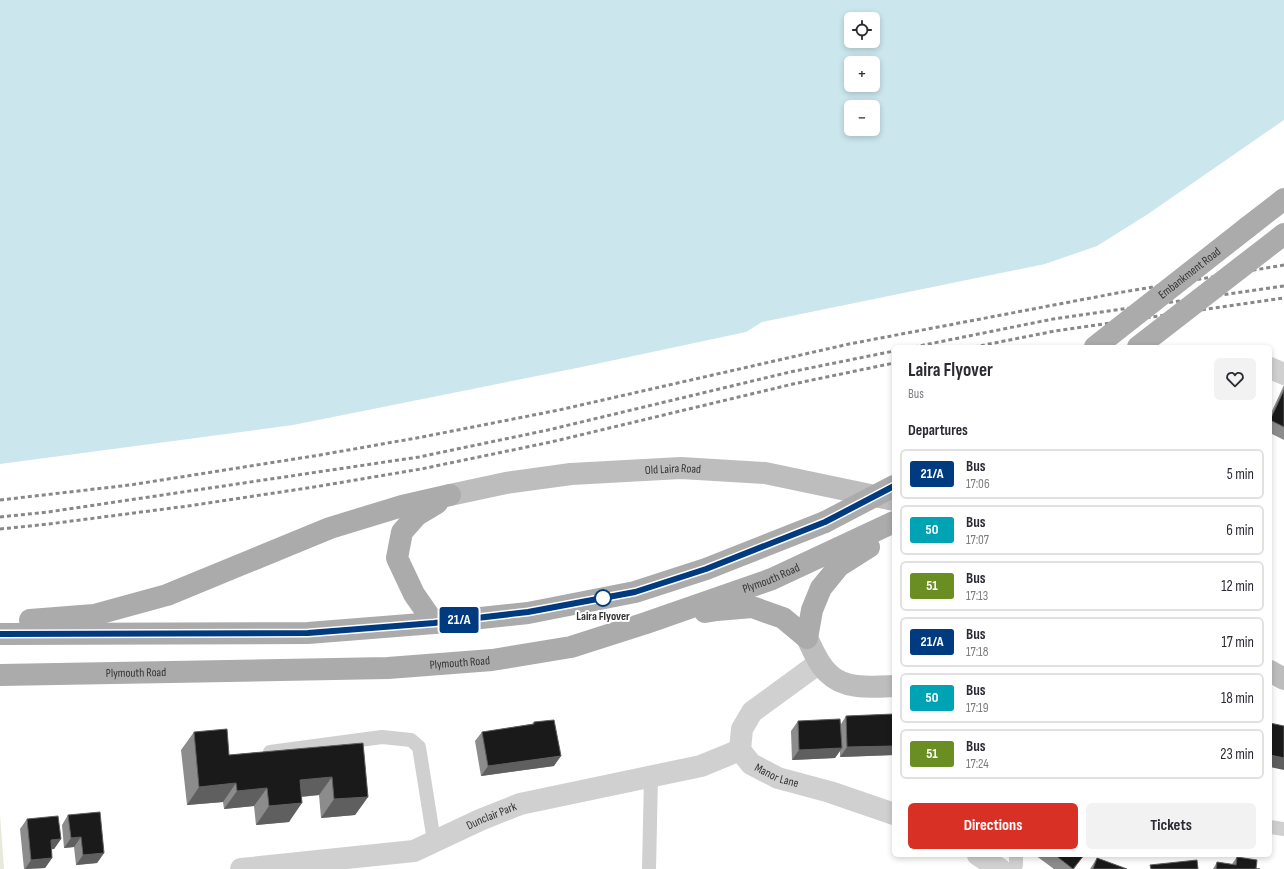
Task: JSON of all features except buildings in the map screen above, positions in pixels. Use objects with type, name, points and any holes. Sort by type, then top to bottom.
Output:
[{"type":"main road","name":"Embankment Road","points":[[1098,345],[1284,199]]},
{"type":"main road","points":[[1141,345],[1284,234]]},
{"type":"main road","name":"Old Laira Road","points":[[450,495],[506,483],[571,474],[682,468],[765,473],[892,500]]},
{"type":"main road","points":[[0,634],[308,633],[434,623],[528,612],[635,592],[706,569],[825,522],[892,487]]},
{"type":"main road","points":[[434,623],[414,594],[397,558],[402,532],[417,515],[450,495]]},
{"type":"main road","points":[[0,621],[94,615],[167,595],[330,528],[402,506],[450,495]]},
{"type":"main road","points":[[807,638],[812,610],[821,588],[839,566],[875,543],[892,523]]},
{"type":"main road","name":"Plymouth Road","points":[[0,675],[388,668],[492,660],[571,646],[646,624],[772,579],[892,523]]},
{"type":"main road","points":[[646,624],[717,610],[752,607],[783,618],[807,638],[819,663],[828,674],[846,684],[870,687],[892,686]]},
{"type":"main road","points":[[1272,673],[1284,679]]},
{"type":"main road","points":[[1272,683],[1284,684]]},
{"type":"street","points":[[1272,369],[1284,374]]},
{"type":"street","points":[[740,750],[742,729],[752,712],[819,663]]},
{"type":"street","name":"Dunclair Park","points":[[241,869],[414,851],[520,804],[701,766],[740,750]]},
{"type":"street","name":"Manor Lane","points":[[740,750],[751,764],[778,778],[830,792],[892,813]]},
{"type":"street","points":[[981,857],[1000,869]]},
{"type":"lane","points":[[259,753],[382,738],[411,740],[419,747],[434,841]]},
{"type":"lane","points":[[650,869],[651,777]]},
{"type":"lane","points":[[1272,826],[1284,829]]},
{"type":"lane","points":[[1012,869],[1016,865],[1016,857]]},
{"type":"shaded area","points":[[0,814],[4,869],[0,869]]},
{"type":"water","points":[[0,0],[1284,0],[1284,120],[1148,214],[1097,246],[1045,264],[762,322],[746,332],[577,368],[293,425],[0,464]]},
{"type":"railway","points":[[0,500],[130,485],[320,455],[422,437],[559,410],[849,344],[1117,293],[1284,265]]},
{"type":"railway","points":[[924,345],[1053,319],[1284,286]]},
{"type":"railway","points":[[984,345],[1055,331],[1284,298]]},
{"type":"railway","points":[[0,517],[48,512],[419,457],[548,430],[790,372],[892,351]]},
{"type":"railway","points":[[0,529],[188,506],[421,469],[551,442],[793,384],[892,363]]},
{"type":"bus line","name":"21/A","points":[[0,634],[308,633],[434,623],[528,612],[635,592],[706,569],[825,522],[868,501],[892,487]]},
{"type":"place","name":"Laira Flyover","points":[[603,598]]}]
